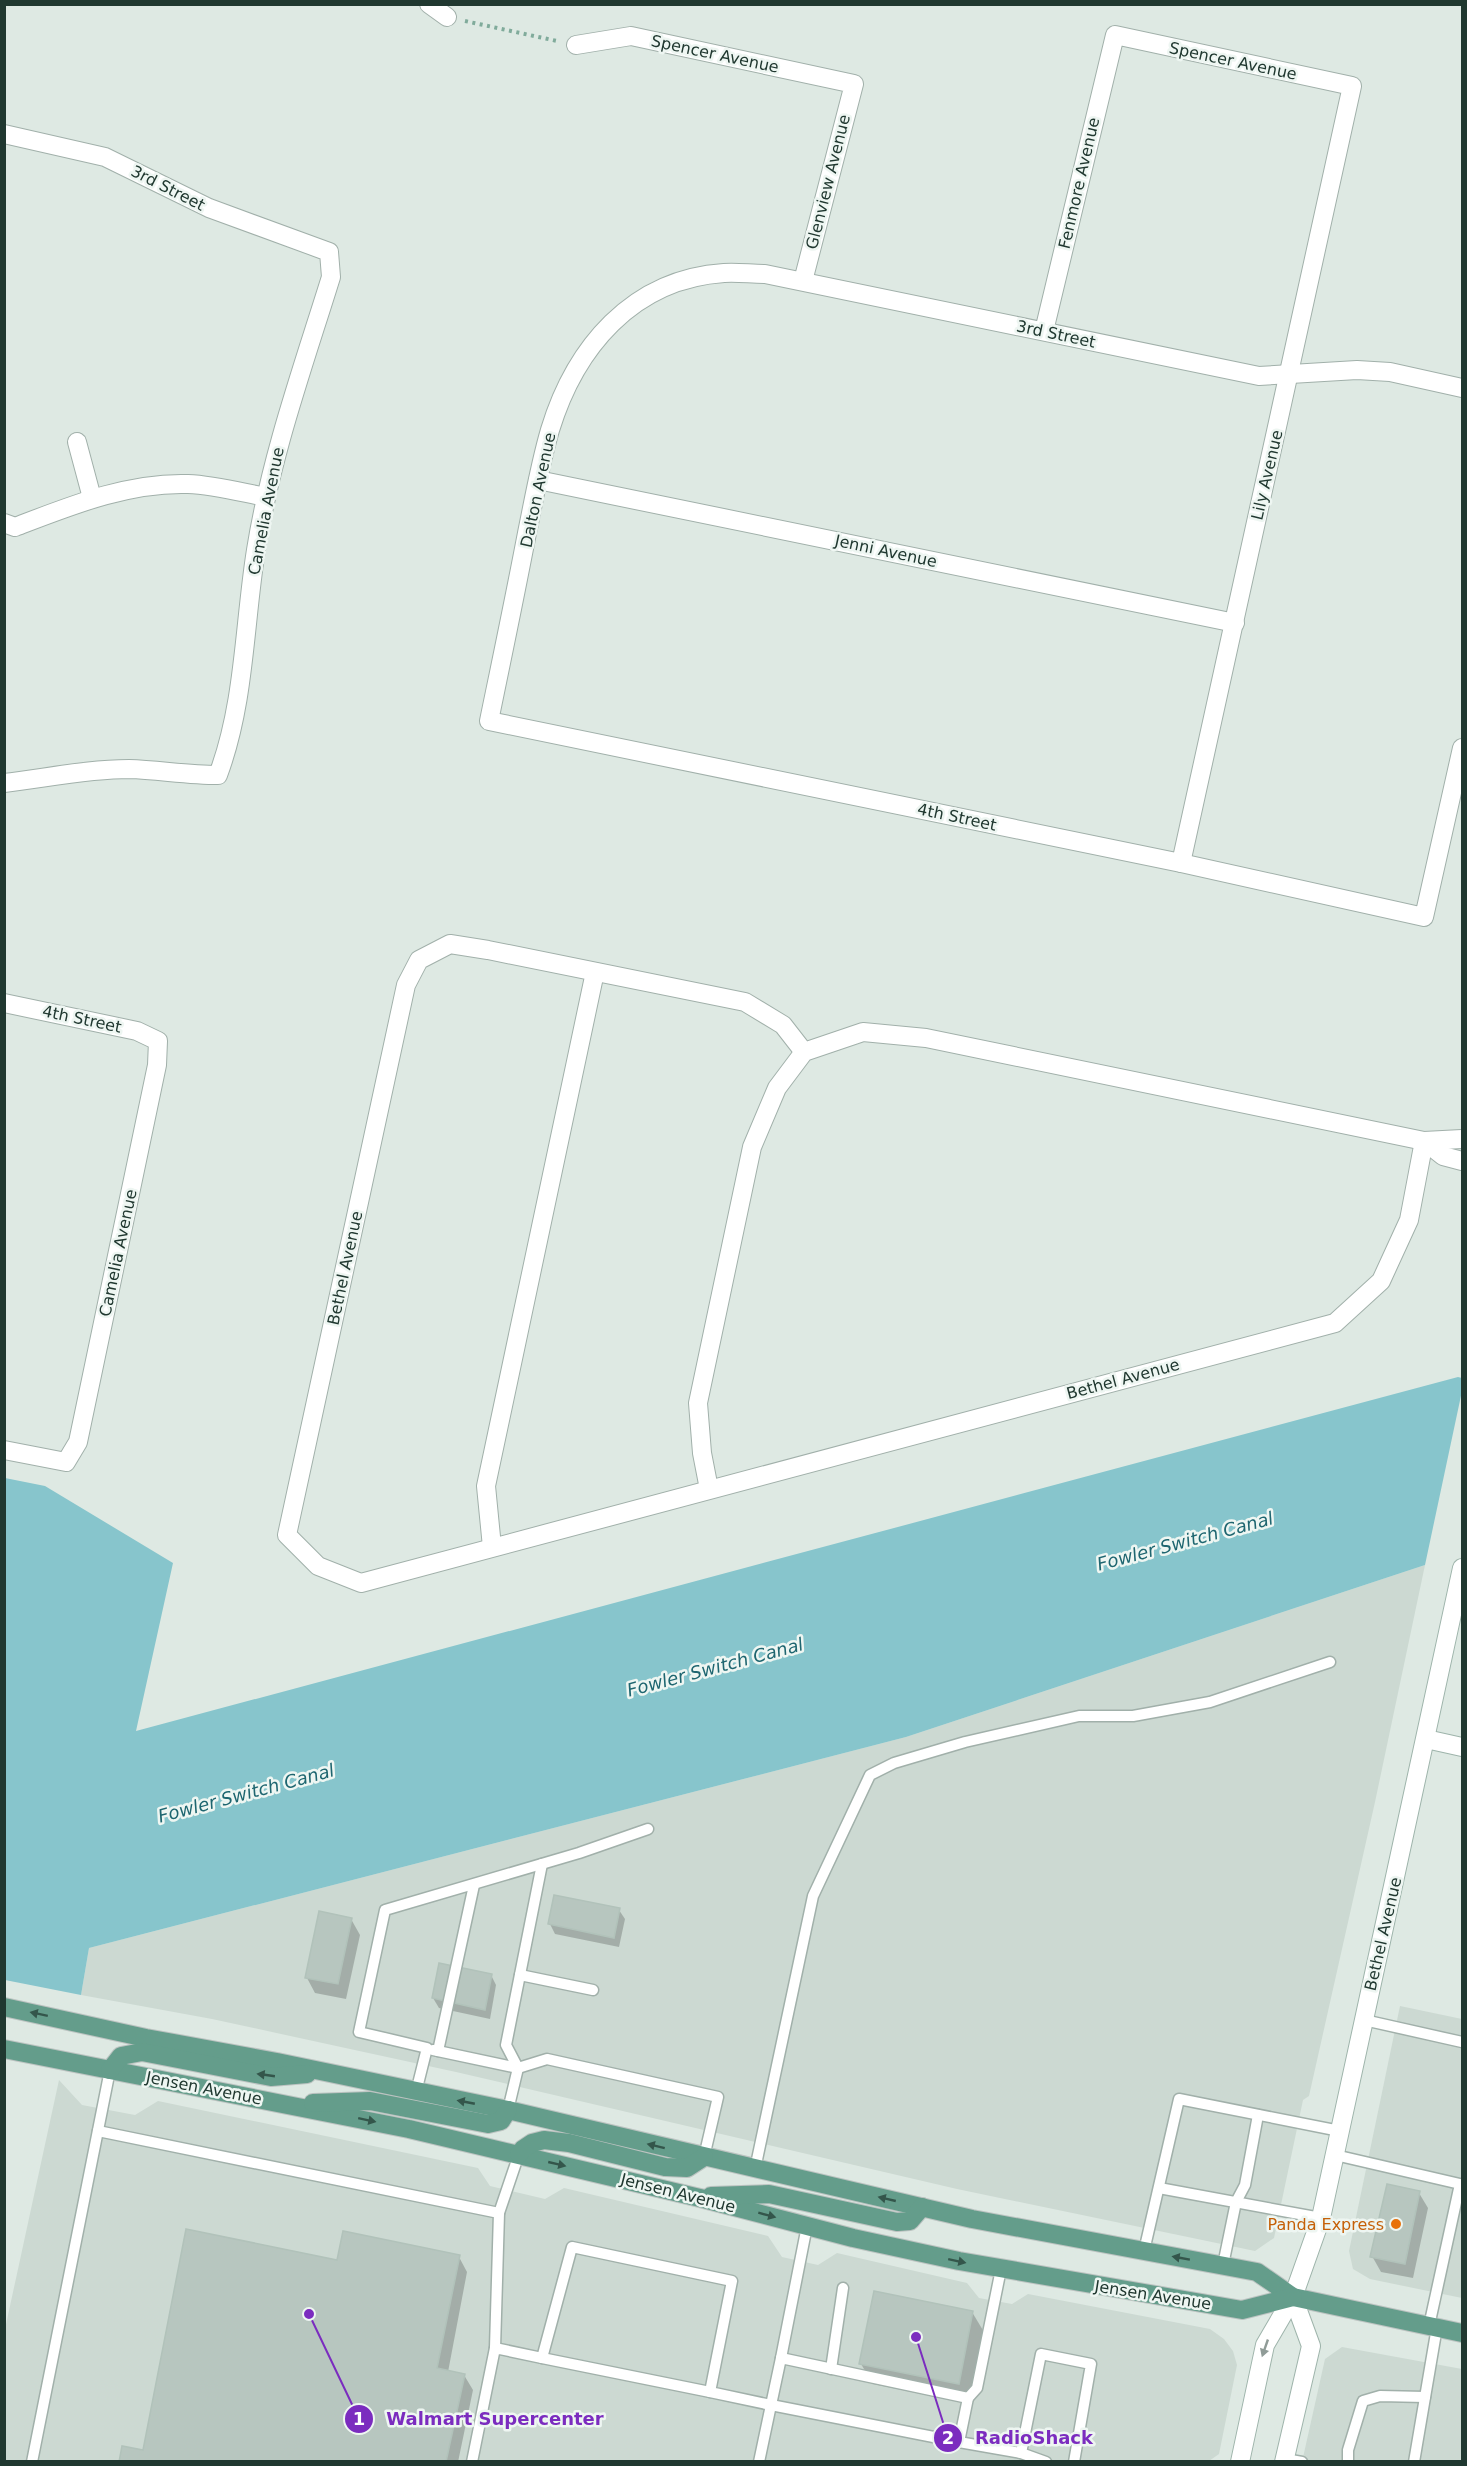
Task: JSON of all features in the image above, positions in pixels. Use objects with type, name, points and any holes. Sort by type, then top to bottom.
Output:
[{"type":"main road","name":"Jensen Avenue","points":[[4,2007],[508,2110],[972,2219],[1257,2272],[1293,2297],[1462,2333]]},
{"type":"main road","name":"Jensen Avenue","points":[[4,2049],[290,2104],[519,2154],[807,2226],[1001,2269],[1242,2310],[1293,2297]]},
{"type":"main road","points":[[110,2070],[121,2056],[142,2052],[271,2077],[324,2072]]},
{"type":"main road","points":[[290,2104],[370,2101],[488,2124],[501,2121],[508,2110]]},
{"type":"main road","points":[[519,2154],[532,2143],[544,2140],[569,2143],[665,2167],[687,2168],[704,2157]]},
{"type":"main road","points":[[700,2198],[734,2194],[769,2194],[897,2222],[910,2221],[922,2207]]},
{"type":"street","points":[[429,4],[447,17]]},
{"type":"street","name":"Spencer Avenue","points":[[1114,35],[1352,86]]},
{"type":"street","name":"Fenmore Avenue","points":[[1044,331],[1114,35]]},
{"type":"street","name":"Spencer Avenue","points":[[576,45],[631,36],[854,84]]},
{"type":"street","name":"Glenview Avenue","points":[[803,281],[854,84]]},
{"type":"street","name":"Lily Avenue","points":[[1181,863],[1352,86]]},
{"type":"street","name":"3rd Street","points":[[4,134],[105,157],[209,208],[329,252]]},
{"type":"street","name":"Camelia Avenue","points":[[4,783],[128,769],[188,775],[218,775],[228,748],[242,671],[256,551],[266,497],[277,450],[331,277],[329,252]]},
{"type":"street","name":"3rd Street","points":[[652,292],[683,281],[723,273],[765,274],[1259,376],[1322,371],[1368,371],[1399,374],[1462,388]]},
{"type":"street","name":"Dalton Avenue","points":[[489,721],[538,480],[550,431],[566,387],[589,346],[618,316],[652,292]]},
{"type":"street","points":[[77,442],[92,498]]},
{"type":"street","name":"Jenni Avenue","points":[[538,480],[1235,623]]},
{"type":"street","points":[[8,529],[92,498],[145,487],[188,484],[266,497]]},
{"type":"street","name":"4th Street","points":[[489,721],[1181,863],[1424,917],[1462,748]]},
{"type":"street","name":"Bethel Avenue","points":[[804,1052],[783,1025],[745,1002],[450,944],[419,960],[406,985],[287,1535],[318,1566],[361,1583],[1335,1323],[1381,1281],[1409,1220],[1424,1141]]},
{"type":"street","points":[[492,1547],[486,1486],[595,972]]},
{"type":"street","name":"4th Street","points":[[4,1003],[137,1031],[158,1041]]},
{"type":"street","points":[[709,1489],[702,1453],[698,1402],[752,1147],[777,1088],[804,1052],[863,1032],[926,1038],[1424,1141],[1462,1139]]},
{"type":"street","name":"Camelia Avenue","points":[[4,1450],[66,1461],[78,1442],[157,1065],[158,1041]]},
{"type":"street","points":[[1424,1141],[1443,1156],[1462,1161]]},
{"type":"street","name":"Bethel Avenue","points":[[1240,2462],[1264,2345],[1293,2297],[1321,2218],[1462,1568]]},
{"type":"street","points":[[1426,1739],[1462,1747]]},
{"type":"street","points":[[1290,2461],[1311,2346],[1293,2297]]},
{"type":"lane","points":[[755,2169],[813,1896],[870,1775],[894,1763],[966,1742],[1079,1716],[1133,1716],[1210,1702],[1330,1662]]},
{"type":"lane","points":[[648,1829],[474,1885],[385,1910],[359,2032],[518,2068],[547,2059],[718,2097],[704,2157]]},
{"type":"lane","points":[[508,2110],[518,2068],[506,2044],[542,1864]]},
{"type":"lane","points":[[416,2092],[433,2050],[474,1885]]},
{"type":"lane","points":[[520,1975],[592,1990]]},
{"type":"lane","points":[[1364,2020],[1462,2042]]},
{"type":"lane","points":[[32,2462],[110,2070]]},
{"type":"lane","points":[[1144,2251],[1179,2099],[1340,2131]]},
{"type":"lane","points":[[1223,2265],[1236,2202],[1245,2185],[1258,2115]]},
{"type":"lane","points":[[98,2131],[500,2213]]},
{"type":"lane","points":[[472,2462],[495,2348],[500,2213],[519,2154]]},
{"type":"lane","points":[[1335,2155],[1460,2184],[1433,2326],[1425,2397],[1414,2462]]},
{"type":"lane","points":[[1159,2188],[1321,2218]]},
{"type":"lane","points":[[759,2462],[807,2226]]},
{"type":"lane","points":[[542,2358],[572,2247],[732,2281],[710,2392]]},
{"type":"lane","points":[[959,2442],[968,2398],[977,2388],[1001,2269]]},
{"type":"lane","points":[[831,2369],[843,2288]]},
{"type":"lane","points":[[495,2348],[771,2405],[1021,2453],[1046,2462]]},
{"type":"lane","points":[[1021,2453],[1041,2354],[1091,2364],[1074,2462]]},
{"type":"lane","points":[[780,2358],[968,2398]]},
{"type":"lane","points":[[1348,2462],[1348,2450],[1363,2401],[1380,2396],[1425,2397]]},
{"type":"path","points":[[447,17],[576,45]]},
{"type":"shaded area","points":[[1425,1565],[1375,1802],[1309,2096],[1303,2100],[1274,2238],[1255,2251],[957,2189],[456,2072],[212,2019],[81,1995],[89,1948],[906,1737]]},
{"type":"shaded area","points":[[1400,2006],[1462,2019],[1462,2298],[1370,2279],[1353,2269],[1349,2251]]},
{"type":"shaded area","points":[[59,2080],[82,2105],[135,2115],[158,2101],[478,2168],[490,2186],[545,2199],[564,2188],[768,2236],[782,2257],[818,2265],[837,2253],[967,2283],[979,2298],[1012,2304],[1028,2294],[1210,2329],[1224,2339],[1233,2351],[1237,2365],[1219,2454],[1209,2461],[5,2462],[5,2329]]},
{"type":"shaded area","points":[[1342,2347],[1462,2369],[1462,2461],[1302,2462],[1325,2359]]},
{"type":"water","name":"Fowler Switch Canal","points":[[1458,1377],[1462,1378],[1462,1391],[1425,1565],[906,1737],[89,1948],[81,1995],[5,1980],[5,1478],[45,1486],[173,1563],[136,1731]]},
{"type":"building","points":[[554,1895],[620,1908],[614,1938],[548,1924]]},
{"type":"building","points":[[319,1911],[352,1918],[338,1984],[305,1978]]},
{"type":"building","points":[[439,1963],[492,1974],[485,2010],[432,1998]]},
{"type":"building","name":"Panda Express","points":[[1387,2184],[1420,2191],[1405,2264],[1370,2257]]},
{"type":"building","points":[[186,2229],[337,2260],[343,2231],[460,2255],[437,2368],[465,2374],[446,2462],[119,2462],[122,2446],[143,2450]]},
{"type":"building","points":[[874,2291],[973,2311],[959,2384],[859,2364]]},
{"type":"place","name":"Panda Express","points":[[1396,2224]]},
{"type":"place","name":"Walmart Supercenter","points":[[309,2314]]},
{"type":"place","name":"RadioShack","points":[[916,2337]]}]
